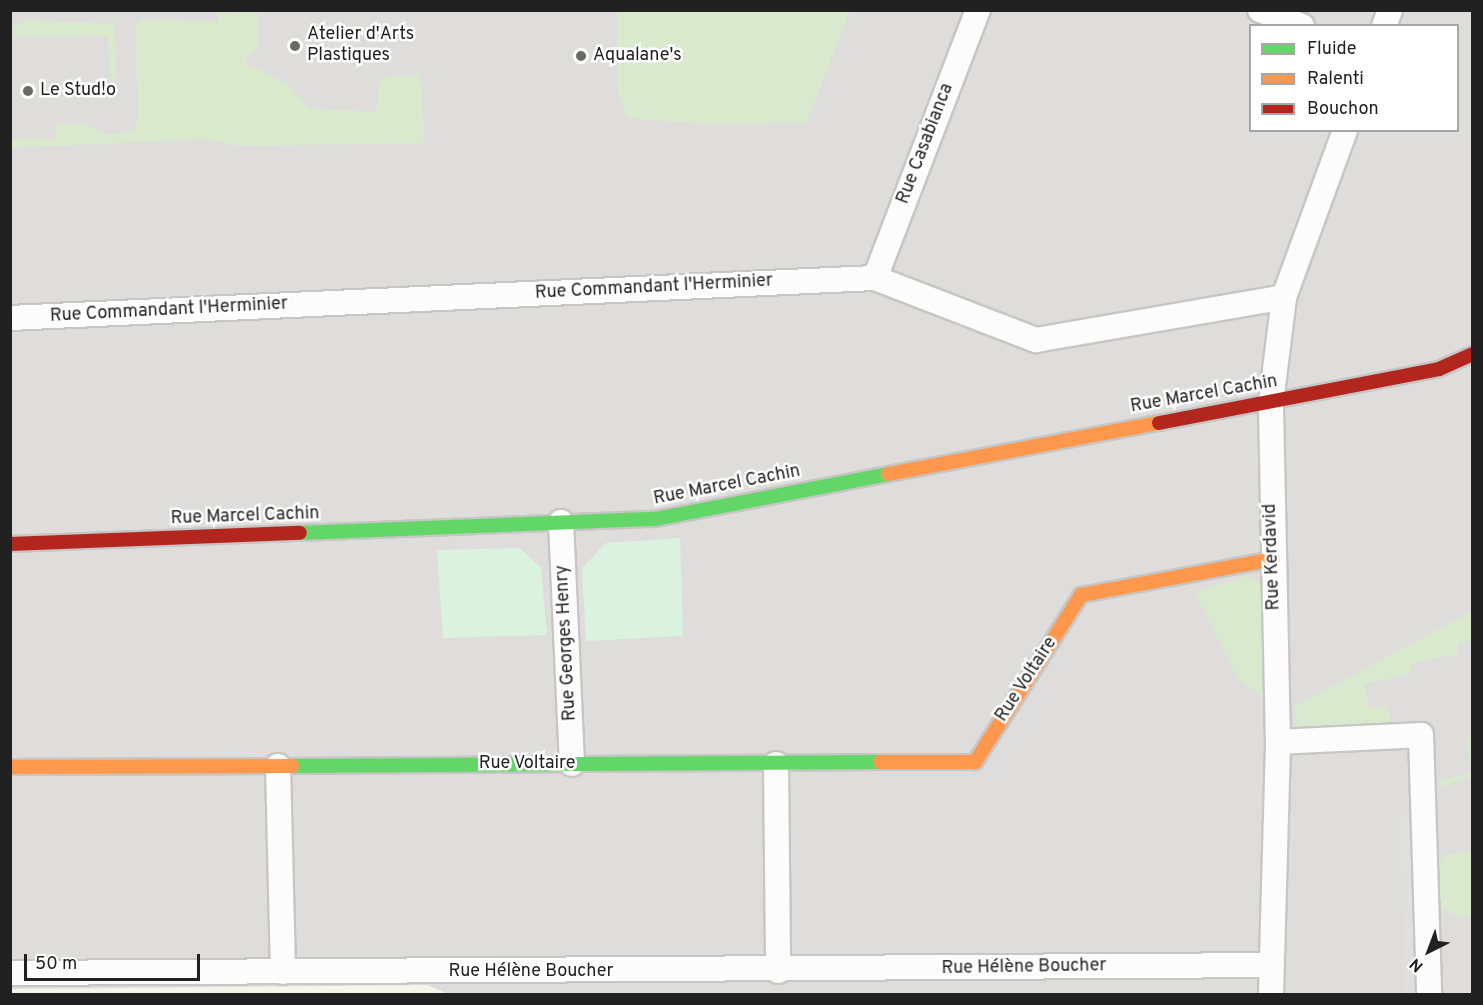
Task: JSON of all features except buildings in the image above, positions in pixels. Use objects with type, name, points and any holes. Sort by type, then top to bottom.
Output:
[{"type":"street","name":"Rue Casabianca","points":[[875,278],[978,10]]},
{"type":"street","points":[[1260,10],[1297,24]]},
{"type":"street","name":"Rue Kerdavid","points":[[1271,994],[1269,965],[1278,742],[1271,402],[1284,297],[1344,132]]},
{"type":"street","name":"Rue Commandant l'Herminier","points":[[10,318],[875,278],[1036,340],[1284,297]]},
{"type":"street","name":"Rue Marcel Cachin","points":[[10,544],[655,519],[1439,369],[1473,354]]},
{"type":"street","name":"Rue Marcel Cachin","points":[[1439,369],[1473,372]]},
{"type":"street","name":"Rue Georges Henry","points":[[561,522],[572,764]]},
{"type":"street","name":"Rue Voltaire","points":[[10,767],[975,762],[1081,595],[1273,559]]},
{"type":"street","points":[[1278,742],[1421,735],[1429,994]]},
{"type":"street","points":[[776,764],[778,971]]},
{"type":"street","points":[[278,766],[283,972]]},
{"type":"street","name":"Rue Hélène Boucher","points":[[10,974],[283,972],[463,983],[778,971],[1269,965]]},
{"type":"shaded area","points":[[11,11],[1472,11],[1472,994],[11,994]]},
{"type":"shaded area","points":[[1424,816],[1430,994],[1405,994],[1399,817]]},
{"type":"shaded area","points":[[427,985],[448,994],[10,994],[11,989]]},
{"type":"green space","points":[[617,10],[850,11],[806,123],[703,124],[628,118],[617,90]]},
{"type":"green space","points":[[258,12],[257,48],[247,55],[247,64],[289,85],[309,108],[376,112],[380,78],[420,74],[425,143],[240,146],[206,139],[11,148],[11,139],[55,139],[56,124],[87,124],[106,135],[132,131],[138,117],[135,26],[141,20],[218,21],[218,13]]},
{"type":"green space","points":[[28,20],[115,24],[116,82],[110,83],[108,36],[13,37],[12,27]]},
{"type":"green space","points":[[680,538],[683,636],[586,641],[582,568],[606,543]]},
{"type":"green space","points":[[520,548],[541,568],[547,635],[443,638],[437,550]]},
{"type":"green space","points":[[1246,576],[1259,582],[1265,594],[1266,694],[1261,695],[1238,678],[1195,592]]},
{"type":"green space","points":[[1472,611],[1472,640],[1458,643],[1458,654],[1410,664],[1412,674],[1364,684],[1370,708],[1387,706],[1391,725],[1408,722],[1408,727],[1297,731],[1294,707]]},
{"type":"green space","points":[[1472,735],[1472,773],[1467,736]]},
{"type":"green space","points":[[1472,773],[1472,776],[1442,787],[1440,780]]},
{"type":"green space","points":[[1472,850],[1472,916],[1462,918],[1442,909],[1436,868],[1444,856]]},
{"type":"traffic: fast","points":[[300,533],[655,519],[888,474]]},
{"type":"traffic: fast","points":[[292,766],[880,762]]},
{"type":"traffic: slow","points":[[888,474],[1159,423]]},
{"type":"traffic: slow","points":[[880,762],[975,762],[1081,595],[1273,559]]},
{"type":"traffic: slow","points":[[10,767],[292,766]]},
{"type":"traffic: jam","points":[[1159,423],[1439,369],[1472,354]]},
{"type":"traffic: jam","points":[[10,544],[300,533]]},
{"type":"place","name":"Atelier d'Arts Plastiques","points":[[295,46]]},
{"type":"place","name":"Aqualane's","points":[[581,56]]},
{"type":"place","name":"Le Stud!o","points":[[28,91]]}]
